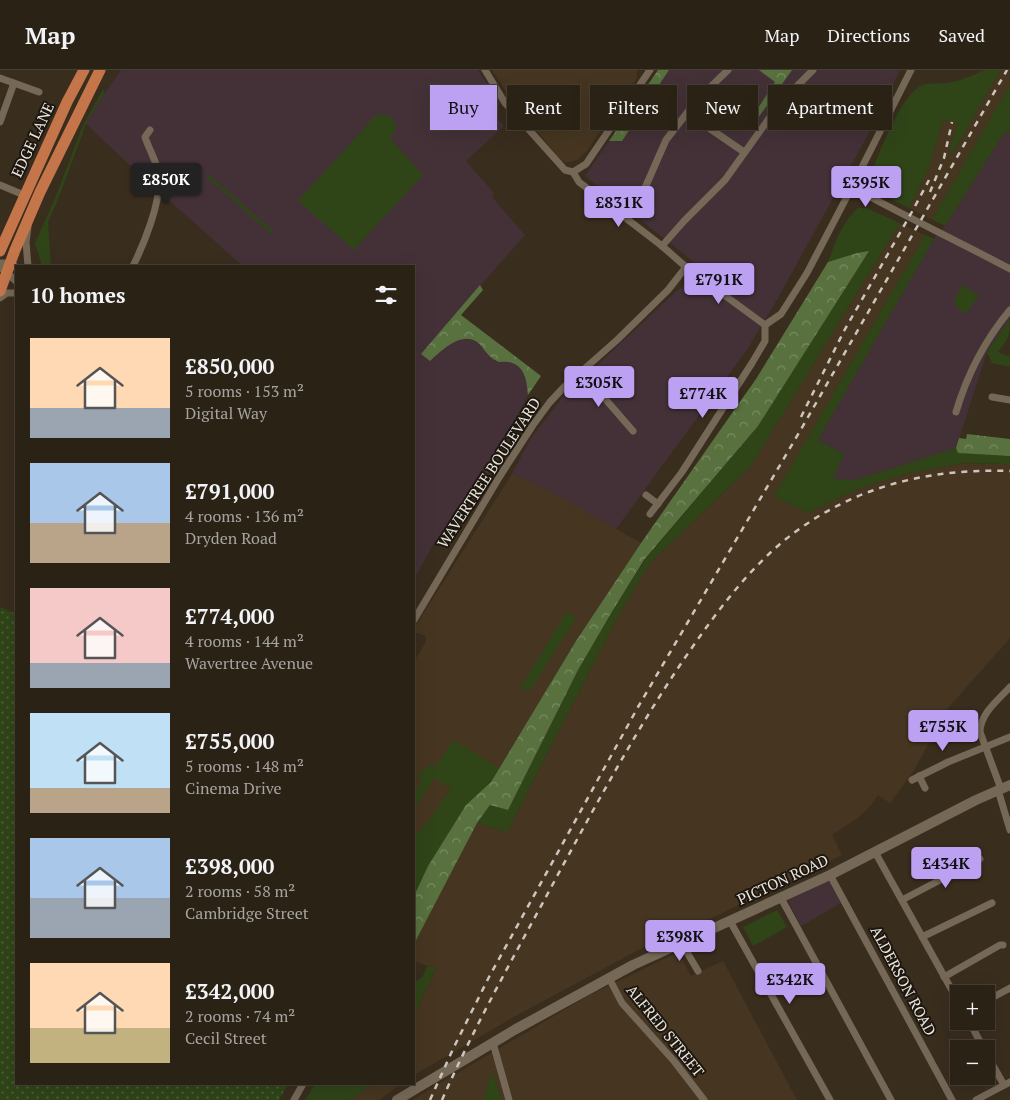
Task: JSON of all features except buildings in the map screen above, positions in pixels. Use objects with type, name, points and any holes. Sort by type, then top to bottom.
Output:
[{"type":"highway","name":"EDGE LANE","points":[[0,251],[67,102],[84,70]]},
{"type":"highway","name":"EDGE LANE","points":[[0,291],[6,266],[100,70]]},
{"type":"main road","name":"PICTON ROAD","points":[[398,1100],[516,1029],[609,978],[681,942],[830,875],[1003,788]]},
{"type":"street","points":[[485,70],[510,109],[565,170],[572,172],[579,182],[662,246],[686,268],[765,324]]},
{"type":"street","points":[[572,172],[586,164],[650,70]]},
{"type":"street","points":[[712,85],[728,70]]},
{"type":"street","points":[[662,246],[725,180],[780,103],[813,70]]},
{"type":"street","points":[[765,324],[782,314],[807,273],[911,70]]},
{"type":"street","points":[[0,78],[39,92]]},
{"type":"street","points":[[0,122],[14,83]]},
{"type":"street","points":[[641,197],[666,140],[687,113]]},
{"type":"street","points":[[133,265],[154,212],[158,186],[159,177],[145,137],[150,130]]},
{"type":"street","points":[[712,130],[744,152]]},
{"type":"street","points":[[0,185],[24,195]]},
{"type":"street","points":[[852,188],[1010,269]]},
{"type":"street","name":"EDGE LANE","points":[[28,265],[26,242],[30,214]]},
{"type":"street","points":[[6,266],[15,280]]},
{"type":"street","name":"WAVERTREE BOULEVARD","points":[[415,618],[500,476],[533,425],[565,386],[617,340],[668,290],[686,268]]},
{"type":"street","points":[[0,298],[7,293],[15,293]]},
{"type":"street","points":[[956,412],[963,391],[984,347],[1010,310]]},
{"type":"street","points":[[650,514],[682,472],[752,363],[765,341],[765,324]]},
{"type":"street","points":[[581,371],[633,431]]},
{"type":"street","points":[[992,397],[1010,400]]},
{"type":"street","points":[[646,495],[658,504]]},
{"type":"street","points":[[1010,687],[982,720],[980,732],[1003,788],[1010,830]]},
{"type":"street","points":[[912,780],[1010,737]]},
{"type":"street","points":[[919,776],[925,788]]},
{"type":"street","points":[[875,852],[950,987]]},
{"type":"street","points":[[902,900],[980,859]]},
{"type":"street","name":"ALDERSON ROAD","points":[[830,875],[952,1100]]},
{"type":"street","points":[[781,898],[891,1100]]},
{"type":"street","points":[[922,937],[992,903]]},
{"type":"street","points":[[730,921],[830,1100]]},
{"type":"street","points":[[681,942],[698,970]]},
{"type":"street","points":[[944,977],[1003,945]]},
{"type":"street","name":"ALFRED STREET","points":[[609,978],[622,1003],[674,1061],[704,1100]]},
{"type":"street","points":[[995,996],[1010,988]]},
{"type":"street","points":[[493,1043],[509,1100]]},
{"type":"street","points":[[976,1100],[1007,1084],[995,1067]]},
{"type":"street","points":[[294,1100],[302,1085]]},
{"type":"shaded area","points":[[121,70],[478,70],[488,85],[430,85],[430,130],[497,130],[497,118],[504,126],[466,161],[494,193],[492,197],[525,235],[457,312],[541,376],[528,395],[479,490],[470,502],[456,513],[433,545],[415,577],[415,265],[242,265],[162,194],[162,187],[151,185],[86,124]]},
{"type":"shaded area","points":[[492,70],[637,70],[637,78],[632,85],[590,85],[590,130],[601,130],[586,152],[577,160],[570,162],[564,162],[560,159],[536,130],[580,130],[580,85],[507,85],[507,93]]},
{"type":"shaded area","points":[[669,70],[900,70],[892,86],[768,85],[768,130],[870,130],[778,298],[748,348],[616,529],[546,489],[512,474],[531,438],[562,398],[669,298],[703,269],[585,176],[609,141],[622,141],[629,130],[677,130],[677,85],[659,85]]},
{"type":"shaded area","points":[[1000,70],[1010,70],[1010,84],[932,220],[909,208],[929,168],[943,120],[958,122],[950,153],[952,155]]},
{"type":"shaded area","points":[[1010,132],[1010,319],[987,352],[956,448],[855,480],[832,479],[844,454],[818,440],[934,239],[945,226],[1004,133]]},
{"type":"shaded area","points":[[900,223],[925,235],[774,496],[808,513],[855,490],[908,473],[963,463],[1010,464],[1010,638],[949,707],[913,772],[890,803],[878,795],[859,817],[832,835],[842,855],[712,918],[644,947],[519,1014],[415,1074],[415,1013],[436,969],[415,961],[415,942],[477,823],[507,832],[617,618],[650,563],[751,466]]},
{"type":"shaded area","points":[[512,474],[546,489],[641,543],[576,641],[499,768],[451,788],[427,823],[415,836],[415,660],[426,641],[426,637],[415,633],[415,626]]},
{"type":"shaded area","points":[[827,881],[841,903],[801,926],[788,900]]},
{"type":"shaded area","points":[[678,952],[691,976],[723,961],[797,1100],[502,1100],[492,1072],[484,1100],[412,1100],[588,996]]},
{"type":"shaded area","points":[[371,1085],[400,1085],[379,1100],[350,1100]]},
{"type":"green space","points":[[658,70],[669,70],[659,85],[648,85]]},
{"type":"green space","points":[[759,70],[792,70],[781,85],[773,85],[775,82]]},
{"type":"green space","points":[[985,70],[1000,70],[952,155],[949,153],[958,123],[943,120],[929,168],[909,208],[884,194],[875,184],[872,171],[887,135],[890,130],[892,130],[894,121],[909,96],[917,88],[926,84],[953,82]]},
{"type":"green space","points":[[1010,84],[1010,132],[1004,133],[945,226],[932,220]]},
{"type":"green space","points":[[103,89],[105,93],[86,124],[48,222],[51,265],[42,265],[35,243],[56,196],[83,125]]},
{"type":"green space","points":[[768,93],[768,104],[758,118],[758,108]]},
{"type":"green space","points":[[376,115],[389,115],[397,127],[390,138],[423,175],[354,250],[298,201]]},
{"type":"green space","points":[[617,130],[629,130],[622,141],[609,141]]},
{"type":"green space","points":[[207,173],[273,231],[271,234],[207,177]]},
{"type":"green space","points":[[858,208],[866,208],[900,223],[751,466],[650,563],[617,618],[507,832],[477,823],[490,805],[508,810],[578,670],[645,560],[758,426],[868,252],[857,253],[828,262],[843,226]]},
{"type":"green space","points":[[925,235],[934,239],[818,440],[844,454],[833,479],[855,480],[956,448],[959,453],[1010,456],[1010,464],[963,463],[908,473],[855,490],[808,513],[774,496]]},
{"type":"green space","points":[[869,251],[758,426],[644,560],[578,670],[508,810],[490,805],[477,823],[415,942],[415,894],[428,866],[466,805],[491,782],[576,641],[641,543],[756,379],[828,262]]},
{"type":"green space","points":[[480,285],[483,290],[461,315],[541,376],[528,395],[526,379],[518,366],[514,363],[499,362],[488,355],[477,342],[471,339],[464,339],[452,344],[430,361],[421,354]]},
{"type":"green space","points":[[963,285],[979,296],[965,314],[959,310],[955,303],[956,296]]},
{"type":"green space","points":[[1010,319],[1008,337],[998,352],[1010,357],[1010,367],[992,363],[987,352]]},
{"type":"green space","points":[[967,434],[1010,439],[1010,456],[958,453],[956,448],[959,438],[966,439]]},
{"type":"green space","points":[[0,607],[15,614],[15,1085],[287,1085],[279,1100],[0,1100]]},
{"type":"green space","points":[[567,612],[576,618],[531,689],[526,691],[520,688]]},
{"type":"green space","points":[[453,740],[499,768],[491,782],[466,805],[428,866],[415,894],[415,834],[427,823],[451,788],[435,778],[415,808],[415,791],[422,780],[417,776],[430,764],[436,767]]},
{"type":"green space","points":[[777,910],[787,927],[753,946],[743,927]]},
{"type":"green space","points":[[427,966],[436,968],[415,1013],[415,982],[422,978]]},
{"type":"green space","points":[[492,1071],[502,1100],[484,1100]]},
{"type":"green space","points":[[314,1085],[371,1085],[350,1100],[305,1100]]},
{"type":"railway","points":[[430,1100],[489,977],[638,707],[800,431],[1007,70]]},
{"type":"railway","points":[[930,192],[944,158],[952,122]]},
{"type":"railway","points":[[801,417],[844,331],[929,180]]},
{"type":"railway","points":[[442,1100],[500,982],[624,756],[673,675],[723,605],[747,577],[772,551],[811,521],[837,506],[864,494],[920,477],[979,471],[1010,471]]}]
